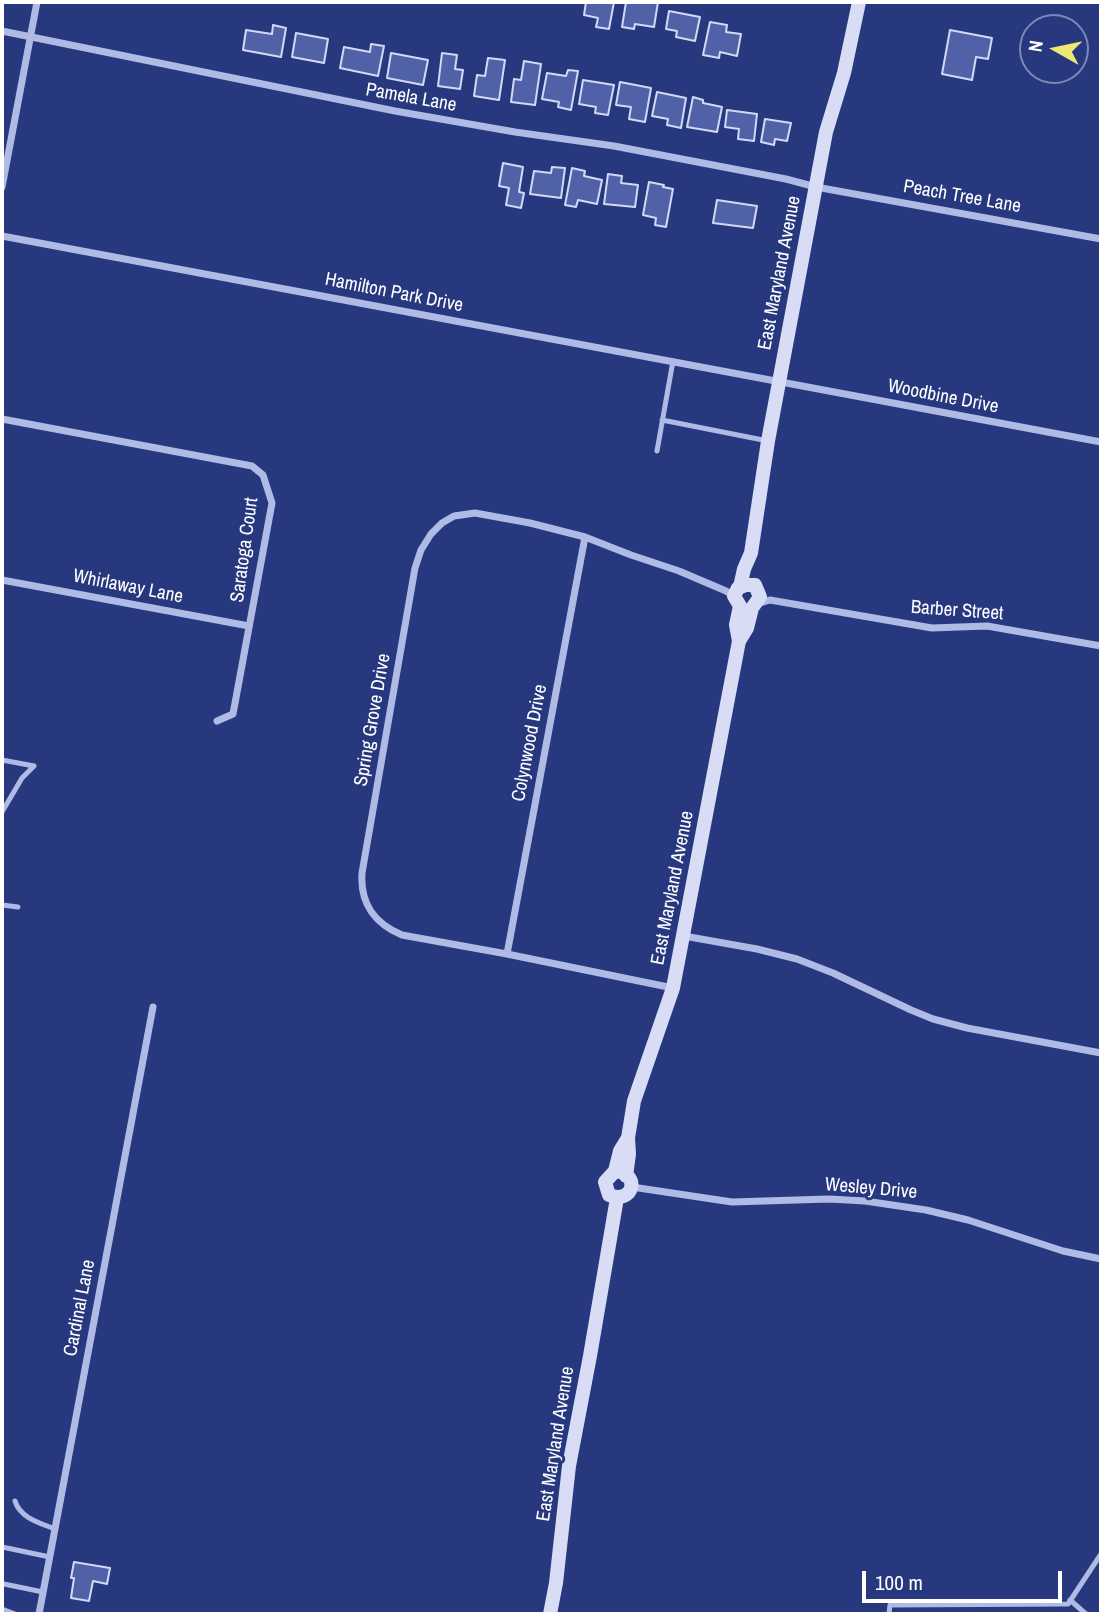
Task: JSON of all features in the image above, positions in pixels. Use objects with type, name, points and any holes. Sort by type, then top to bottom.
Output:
[{"type":"street","points":[[2,187],[37,2]]},
{"type":"street","name":"East Maryland Avenue","points":[[550,1614],[569,1466],[617,1198],[609,1195],[606,1182],[625,1178],[634,1101],[674,988],[738,641],[747,628],[747,596],[755,563],[751,553],[779,381],[827,132],[844,73],[859,2]]},
{"type":"street","name":"Pamela Lane","points":[[2,31],[395,111],[614,146],[774,176],[816,187]]},
{"type":"street","name":"Peach Tree Lane","points":[[816,187],[1101,239]]},
{"type":"street","name":"Hamilton Park Drive","points":[[2,236],[779,381]]},
{"type":"street","name":"Woodbine Drive","points":[[779,381],[1101,442]]},
{"type":"street","name":"Saratoga Court","points":[[2,419],[252,466],[263,475],[272,503],[233,713],[216,721]]},
{"type":"street","name":"Spring Grove Drive","points":[[674,988],[402,934],[388,929],[376,919],[368,907],[363,893],[362,873],[415,568],[421,550],[436,528],[454,516],[475,513],[585,537],[747,596]]},
{"type":"street","name":"Colynwood Drive","points":[[507,954],[585,537]]},
{"type":"street","name":"Whirlaway Lane","points":[[2,580],[249,626]]},
{"type":"street","name":"Barber Street","points":[[747,596],[933,628],[988,626],[1101,646]]},
{"type":"street","points":[[684,936],[797,959],[933,1019],[1101,1053]]},
{"type":"street","name":"Cardinal Lane","points":[[39,1614],[153,1007]]},
{"type":"street","points":[[617,1198],[629,1193],[625,1178]]},
{"type":"street","name":"Wesley Drive","points":[[625,1178],[732,1202],[829,1199],[926,1210],[968,1220],[1063,1251],[1101,1259]]},
{"type":"lane","points":[[657,451],[673,361]]},
{"type":"lane","points":[[662,420],[768,441]]},
{"type":"lane","points":[[2,760],[34,766],[22,778],[2,812]]},
{"type":"lane","points":[[2,905],[18,907]]},
{"type":"lane","points":[[15,1501],[17,1508],[27,1517],[55,1530]]},
{"type":"lane","points":[[2,1547],[50,1557]]},
{"type":"lane","points":[[889,1614],[890,1605],[1068,1604],[1101,1554]]},
{"type":"lane","points":[[2,1585],[43,1592]]},
{"type":"lane","points":[[1070,1600],[1086,1614]]},
{"type":"lane","points":[[2,1609],[15,1614]]},
{"type":"building","points":[[586,2],[614,2],[609,29],[596,27],[598,18],[584,15]]},
{"type":"building","points":[[626,2],[658,2],[654,27],[635,24],[634,29],[622,27]]},
{"type":"building","points":[[669,11],[700,17],[695,41],[676,37],[677,31],[666,29]]},
{"type":"building","points":[[710,22],[727,25],[726,32],[741,34],[737,56],[720,52],[719,58],[703,55]]},
{"type":"building","points":[[273,25],[286,28],[281,57],[243,50],[246,30],[272,34]]},
{"type":"building","points":[[950,30],[992,38],[988,59],[976,57],[972,80],[942,74]]},
{"type":"building","points":[[296,33],[328,39],[324,63],[292,57]]},
{"type":"building","points":[[371,44],[384,46],[378,76],[340,68],[344,47],[370,52]]},
{"type":"building","points":[[391,53],[428,60],[423,85],[387,78]]},
{"type":"building","points":[[442,53],[457,55],[455,69],[463,70],[460,89],[438,86]]},
{"type":"building","points":[[488,58],[505,60],[499,100],[474,96],[477,75],[485,76]]},
{"type":"building","points":[[524,61],[541,64],[535,105],[511,102],[514,79],[521,80]]},
{"type":"building","points":[[568,70],[578,71],[571,110],[558,107],[559,102],[542,99],[547,73],[566,76]]},
{"type":"building","points":[[583,80],[614,85],[608,115],[595,113],[596,107],[579,104]]},
{"type":"building","points":[[620,82],[651,88],[645,122],[629,119],[631,107],[616,105]]},
{"type":"building","points":[[657,92],[686,98],[681,128],[667,125],[668,119],[652,116]]},
{"type":"building","points":[[693,97],[703,100],[703,103],[722,107],[717,132],[687,127]]},
{"type":"building","points":[[727,110],[757,114],[754,141],[738,139],[739,129],[725,127]]},
{"type":"building","points":[[765,119],[791,123],[787,141],[775,139],[774,145],[761,142]]},
{"type":"building","points":[[503,163],[523,167],[519,192],[524,193],[521,208],[506,205],[509,188],[499,186]]},
{"type":"building","points":[[552,167],[565,168],[561,198],[530,194],[534,171],[551,173]]},
{"type":"building","points":[[572,168],[585,171],[584,176],[602,180],[597,204],[578,200],[576,207],[565,205]]},
{"type":"building","points":[[608,174],[622,176],[621,183],[638,185],[635,207],[604,204]]},
{"type":"building","points":[[649,182],[673,189],[666,227],[655,225],[656,218],[643,215]]},
{"type":"building","points":[[717,200],[757,206],[753,228],[713,223]]},
{"type":"building","points":[[74,1562],[110,1568],[107,1584],[93,1581],[89,1601],[71,1598]]}]
